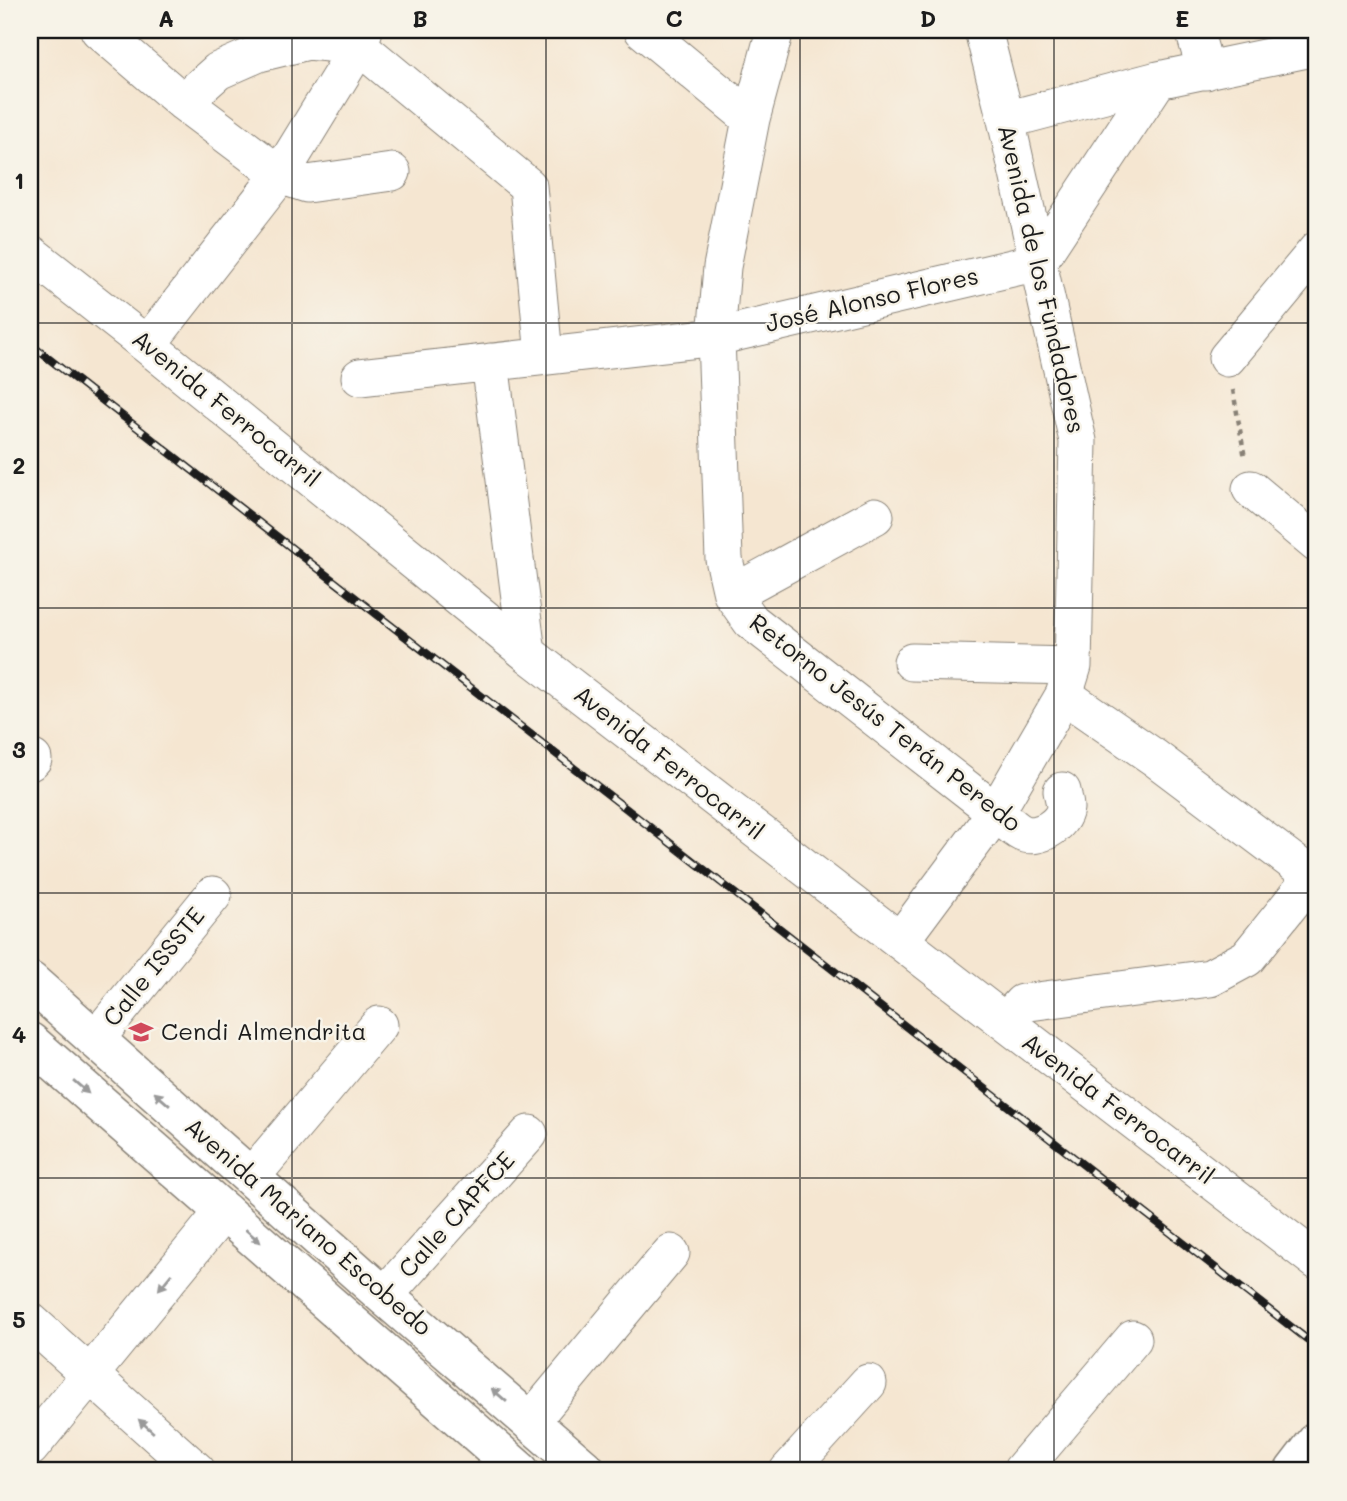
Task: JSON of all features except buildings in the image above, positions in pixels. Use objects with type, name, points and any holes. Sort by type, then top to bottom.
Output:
[{"type":"main road","name":"Avenida Mariano Escobedo","points":[[30,981],[384,1296],[587,1471]]},
{"type":"main road","name":"Avenida Mariano Escobedo","points":[[30,1042],[520,1471]]},
{"type":"main road","points":[[1294,1471],[1317,1441]]},
{"type":"street","points":[[99,30],[183,102],[280,175],[307,184],[392,172]]},
{"type":"street","points":[[643,30],[751,119]]},
{"type":"street","name":"Retorno Jesús Terán Peredo","points":[[775,30],[751,119],[722,267],[716,337],[724,559],[732,594],[751,621],[1019,832],[1028,835],[1047,831],[1060,820],[1065,808],[1062,791]]},
{"type":"street","name":"Avenida de los Fundadores","points":[[900,942],[996,812],[1068,680],[1078,441],[1006,120],[983,30]]},
{"type":"street","points":[[1194,30],[1206,71]]},
{"type":"street","points":[[183,102],[218,71],[259,53],[308,41],[362,38],[528,186],[544,356]]},
{"type":"street","points":[[147,345],[280,175],[362,38]]},
{"type":"street","points":[[1006,120],[1158,80],[1317,47]]},
{"type":"street","points":[[1038,262],[1158,80]]},
{"type":"street","points":[[1227,358],[1317,250]]},
{"type":"street","name":"Avenida Ferrocarril","points":[[30,253],[527,653],[1317,1261]]},
{"type":"street","name":"José Alonso Flores","points":[[360,377],[716,337],[1038,262]]},
{"type":"street","points":[[490,362],[527,653]]},
{"type":"street","points":[[1251,489],[1317,544]]},
{"type":"street","points":[[732,594],[875,516]]},
{"type":"street","points":[[912,662],[1068,680],[1155,758],[1315,878],[1247,958],[1210,978],[1023,1003],[1005,1022]]},
{"type":"street","name":"Calle ISSSTE","points":[[95,1040],[212,895]]},
{"type":"street","points":[[251,1177],[379,1025]]},
{"type":"street","name":"Calle CAPFCE","points":[[384,1296],[529,1133]]},
{"type":"street","points":[[30,1448],[223,1210]]},
{"type":"street","points":[[530,1422],[671,1253]]},
{"type":"street","points":[[30,1321],[197,1471]]},
{"type":"street","points":[[1021,1471],[1133,1339]]},
{"type":"street","points":[[788,1471],[868,1383]]},
{"type":"path","points":[[1227,358],[1251,489]]},
{"type":"railway","points":[[30,344],[1317,1347]]},
{"type":"place","name":"Cendi Almendrita","points":[[141,1032]]}]
